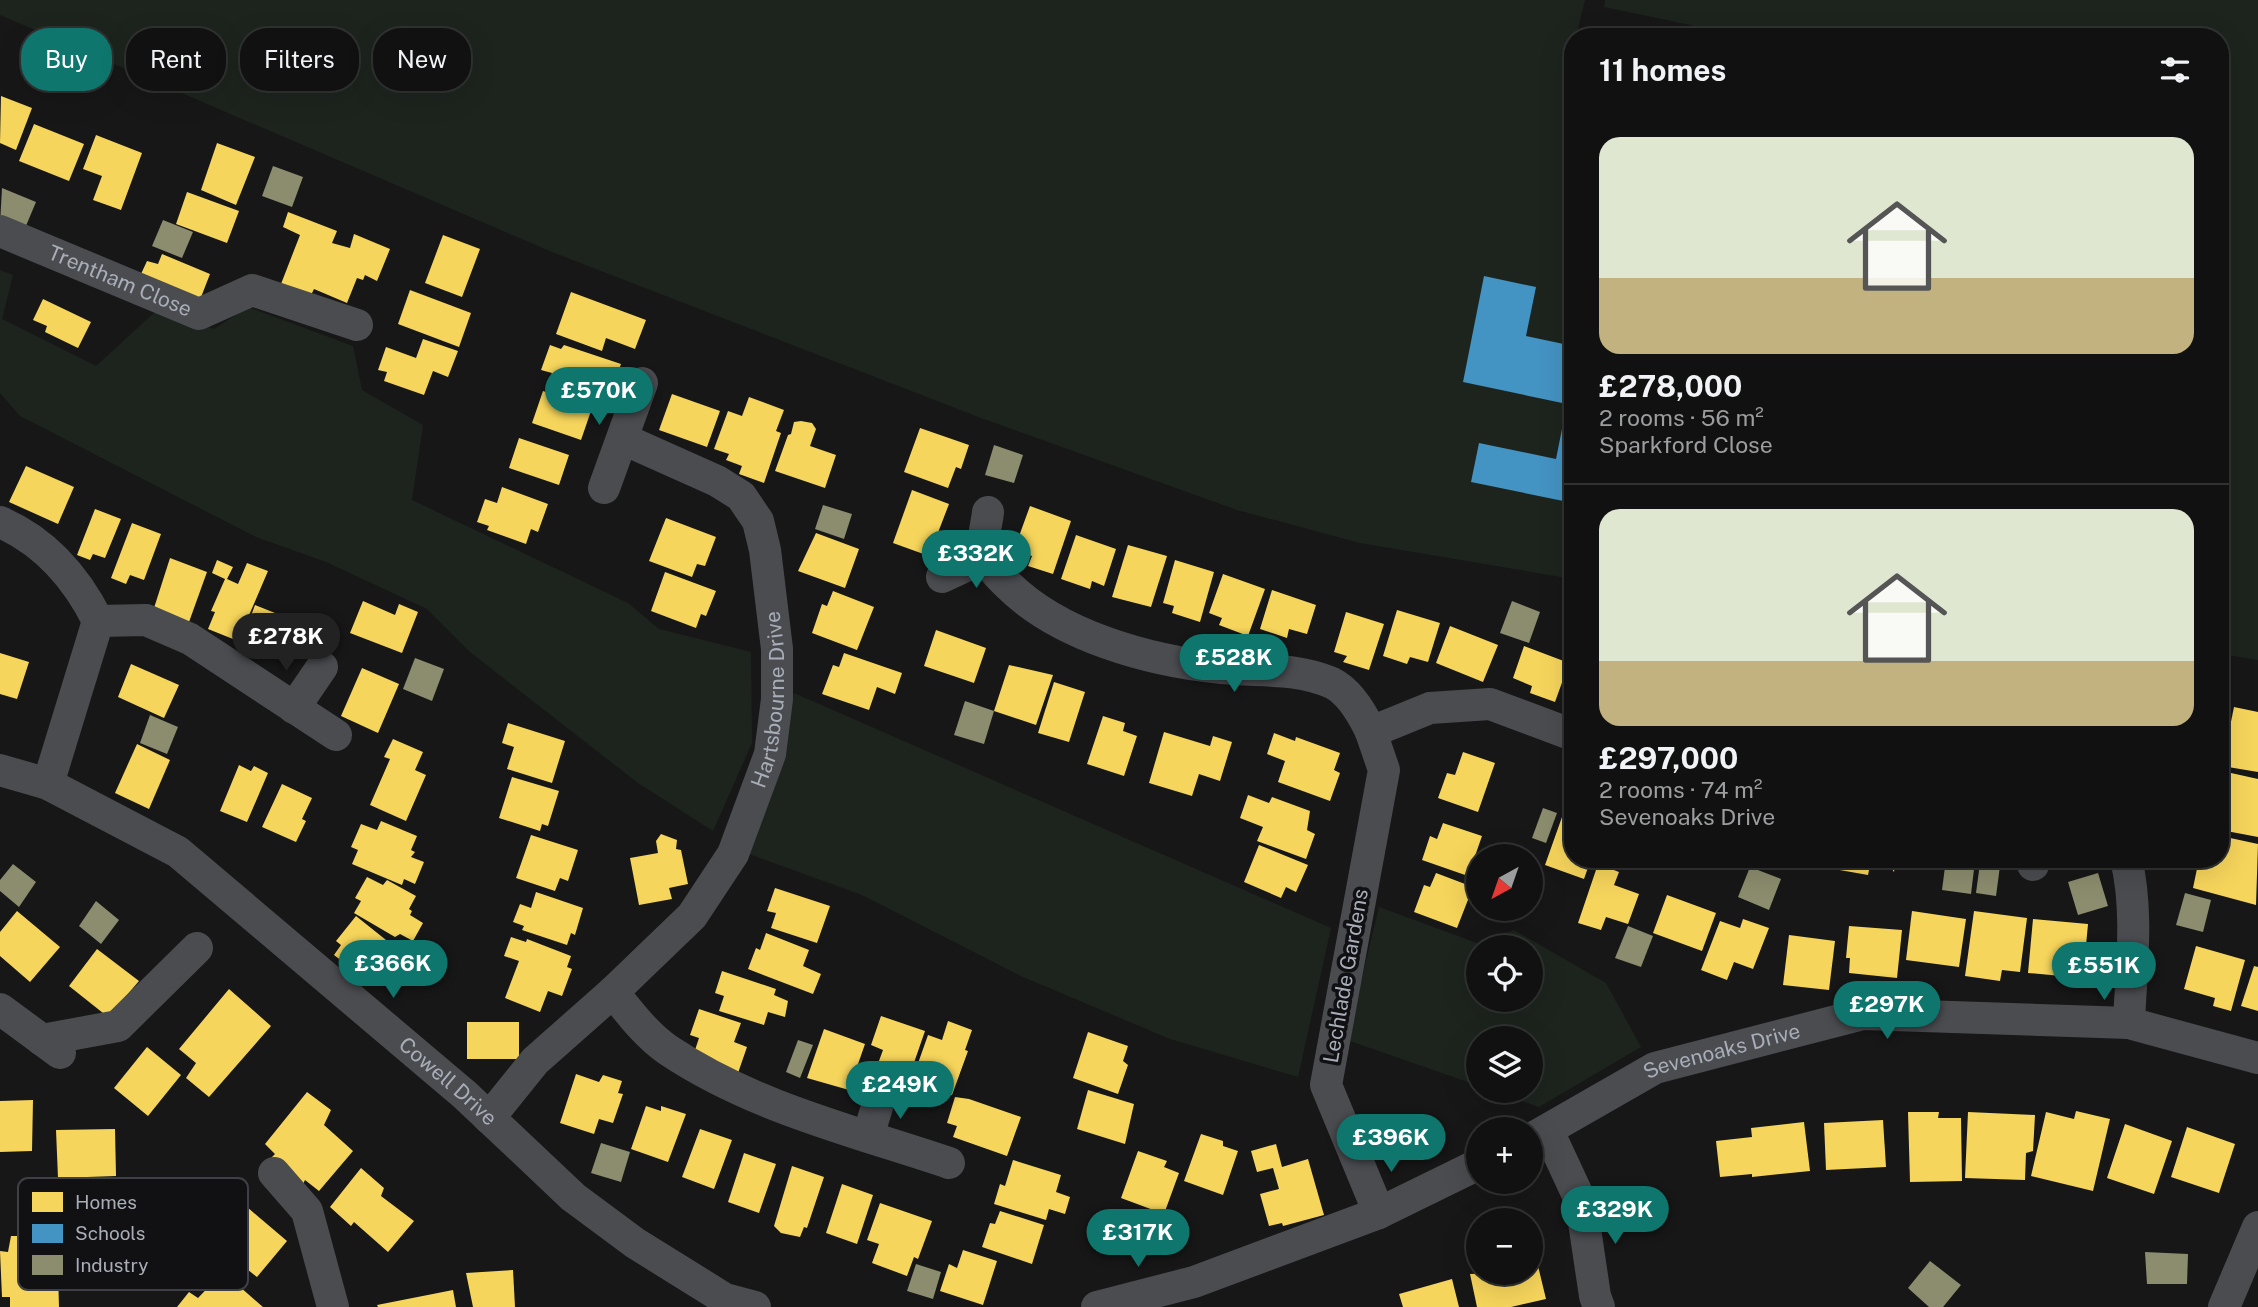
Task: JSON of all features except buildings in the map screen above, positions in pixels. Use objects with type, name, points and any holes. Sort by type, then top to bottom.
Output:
[{"type":"street","name":"Trentham Close","points":[[0,231],[199,314],[252,290],[357,326]]},
{"type":"street","points":[[604,488],[642,383]]},
{"type":"street","name":"Hartsbourne Drive","points":[[489,1118],[535,1061],[613,992],[692,916],[733,854],[770,754],[776,699],[774,626],[765,550],[758,521],[741,496],[718,481],[623,439]]},
{"type":"street","points":[[942,577],[987,556],[984,549],[988,512]]},
{"type":"street","points":[[0,523],[32,539],[54,557],[86,598],[98,621],[48,784]]},
{"type":"street","name":"Lechlade Gardens","points":[[987,556],[993,570],[1013,590],[1058,622],[1091,638],[1150,654],[1222,668],[1269,668],[1308,674],[1335,685],[1362,712],[1384,770],[1326,1085],[1379,1213]]},
{"type":"street","points":[[98,621],[146,620],[190,639],[336,735]]},
{"type":"street","points":[[294,708],[322,667]]},
{"type":"street","points":[[1371,732],[1430,708],[1490,704],[1564,732]]},
{"type":"street","name":"Cowell Drive","points":[[0,770],[48,784],[178,852],[489,1118],[573,1197],[635,1243],[734,1304]]},
{"type":"street","points":[[2129,868],[2132,880],[2133,914],[2129,1023]]},
{"type":"street","points":[[2,1015],[53,1048],[118,1026],[197,948]]},
{"type":"street","points":[[613,992],[640,1025],[666,1049],[751,1097],[949,1163]]},
{"type":"street","name":"Sevenoaks Drive","points":[[1543,1133],[1655,1068],[1863,1014],[2129,1023],[2258,1058]]},
{"type":"street","points":[[868,1136],[882,1091]]},
{"type":"street","points":[[1543,1141],[1578,1192],[1587,1226],[1595,1296],[1599,1307]]},
{"type":"street","points":[[1097,1307],[1196,1294],[1379,1213],[1466,1170]]},
{"type":"street","points":[[274,1173],[307,1211],[333,1307]]},
{"type":"street","points":[[2224,1307],[2258,1227]]},
{"type":"shaded area","points":[[0,0],[1585,0],[1578,28],[1564,28],[1564,577],[1360,543],[1237,510],[981,418],[552,252],[177,91],[226,91],[226,28],[126,28],[126,69],[112,63],[112,28],[30,28],[0,15]]},
{"type":"shaded area","points":[[1605,0],[2258,0],[2258,660],[2229,655],[2229,28],[1705,28],[1604,7]]},
{"type":"shaded area","points":[[0,270],[13,275],[2,319],[96,366],[155,312],[214,329],[248,307],[353,346],[362,390],[423,425],[412,500],[628,603],[659,629],[751,652],[752,743],[713,831],[638,783],[470,652],[427,609],[326,562],[256,537],[20,416],[0,393]]},
{"type":"shaded area","points":[[794,693],[1331,928],[1298,1077],[1170,1039],[1023,977],[862,895],[749,854]]},
{"type":"shaded area","points":[[1379,907],[1466,939],[1466,1012],[1543,1012],[1543,947],[1606,983],[1641,1047],[1539,1107],[1528,1103],[1543,1103],[1543,1026],[1466,1026],[1466,1081],[1347,1040]]},
{"type":"shaded area","points":[[1514,930],[1523,935],[1500,935]]}]
